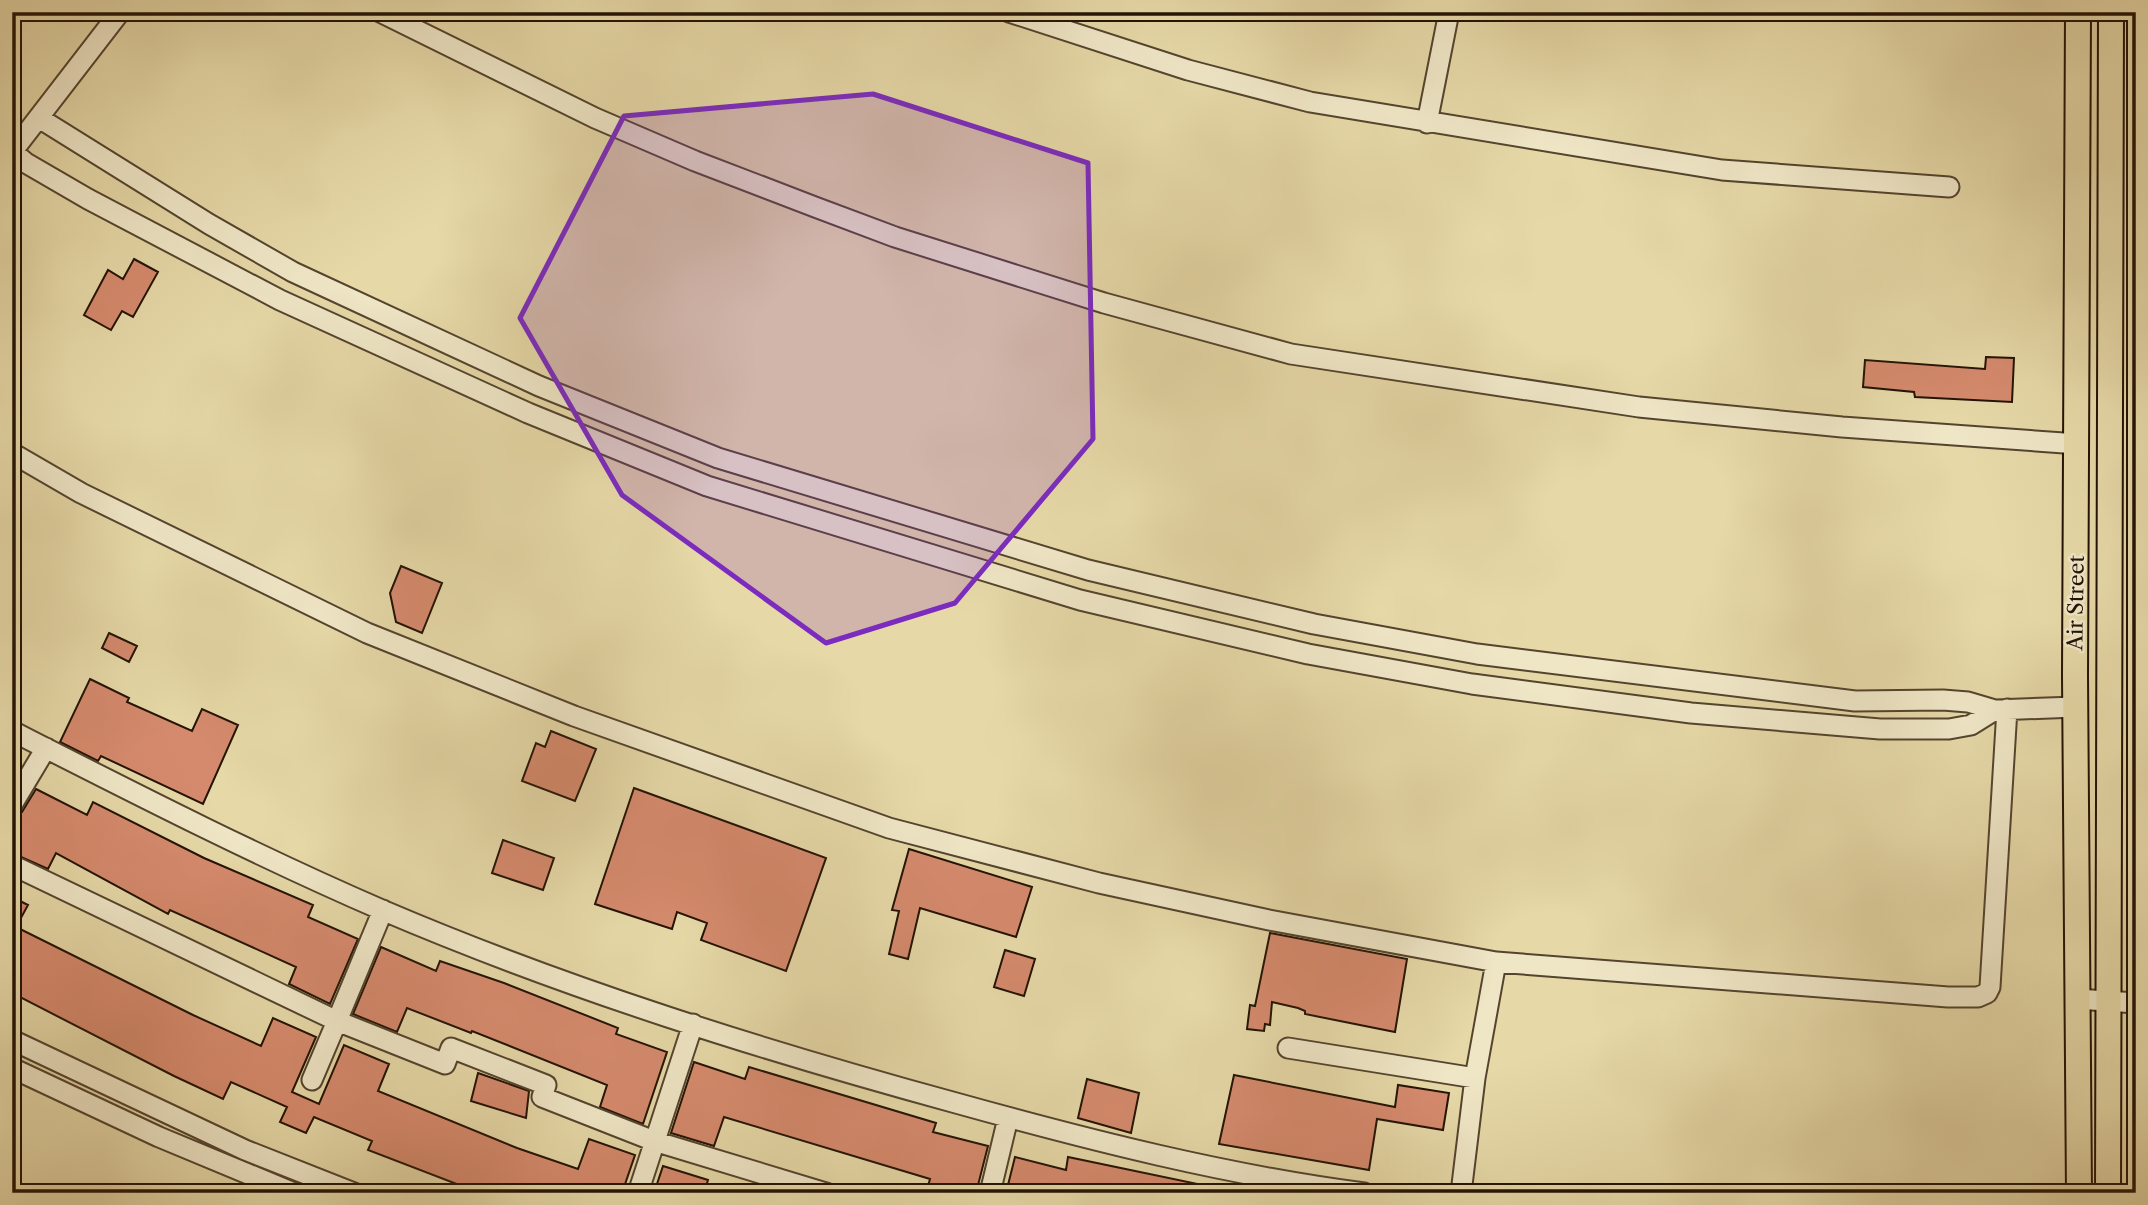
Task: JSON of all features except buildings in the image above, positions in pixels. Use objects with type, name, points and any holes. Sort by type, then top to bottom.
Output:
[{"type":"main road","name":"Air Street","points":[[2078,12],[2076,707],[2079,1193]]},
{"type":"main road","name":"Air Street","points":[[2108,1193],[2111,12]]},
{"type":"street","points":[[120,12],[12,152],[88,199],[280,300],[528,413],[707,486],[1080,600],[1308,654],[1472,684],[1691,713],[1880,729],[1949,729],[1971,725],[2001,710]]},
{"type":"street","points":[[380,12],[595,118],[695,161],[815,207],[895,237],[1104,303],[1291,354],[1639,407],[1842,427],[2078,444]]},
{"type":"street","points":[[1009,12],[1188,70],[1310,102],[1722,170],[1949,187]]},
{"type":"street","points":[[1427,123],[1449,12]]},
{"type":"street","points":[[39,118],[209,224],[293,272],[540,386],[718,457],[866,505],[1088,570],[1314,624],[1477,654],[1855,701],[1968,702],[2001,710],[2076,707]]},
{"type":"street","points":[[12,453],[81,493],[367,633],[575,716],[889,828],[1125,889],[1269,920],[1496,962],[1948,997],[1978,997],[1987,993],[1990,987],[2001,710]]},
{"type":"street","points":[[12,731],[383,910],[548,974],[693,1024],[824,1067],[1008,1118],[1135,1149],[1331,1191],[1364,1193]]},
{"type":"street","points":[[12,806],[46,748]]},
{"type":"street","points":[[12,865],[337,1021],[445,1064],[450,1048],[546,1085],[542,1097],[654,1142],[826,1193]]},
{"type":"street","points":[[312,1080],[383,910]]},
{"type":"street","points":[[1461,1193],[1475,1078],[1496,962]]},
{"type":"street","points":[[2077,999],[2136,1003]]},
{"type":"street","points":[[638,1193],[693,1024]]},
{"type":"street","points":[[12,1040],[245,1150],[354,1193]]},
{"type":"street","points":[[1288,1048],[1475,1078]]},
{"type":"street","points":[[12,1068],[159,1137],[294,1193]]},
{"type":"street","points":[[989,1193],[1008,1118]]},
{"type":"highlighted area","points":[[873,94],[1088,163],[1093,439],[955,603],[826,643],[622,495],[520,318],[624,116]]}]
